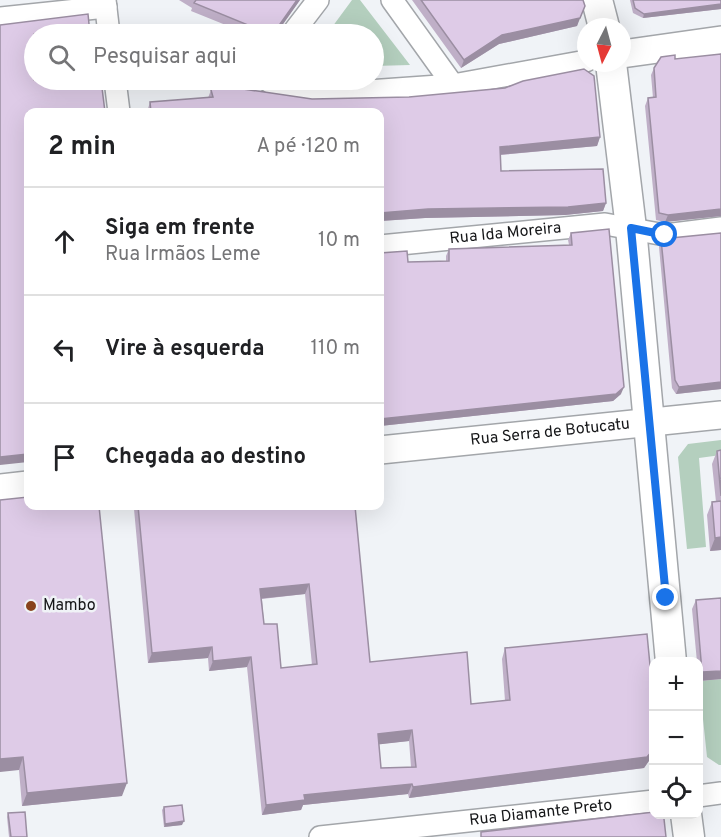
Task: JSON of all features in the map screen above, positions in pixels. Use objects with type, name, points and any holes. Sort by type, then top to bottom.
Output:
[{"type":"main road","points":[[597,0],[602,18]]},
{"type":"main road","points":[[612,72],[631,228],[671,657]]},
{"type":"main road","points":[[686,819],[688,837]]},
{"type":"street","points":[[300,24],[318,0]]},
{"type":"street","points":[[392,0],[453,85]]},
{"type":"street","points":[[0,18],[106,4],[108,24]]},
{"type":"street","points":[[631,53],[721,40]]},
{"type":"street","points":[[384,90],[453,85],[577,63]]},
{"type":"street","points":[[116,90],[118,108]]},
{"type":"street","points":[[334,90],[382,90]]},
{"type":"street","name":"Rua Ida Moreira","points":[[384,246],[605,224],[665,235],[721,228]]},
{"type":"street","name":"Rua Serra de Botucatu","points":[[384,450],[721,415]]},
{"type":"street","points":[[0,488],[24,485]]},
{"type":"street","points":[[703,795],[721,793]]},
{"type":"street","name":"Rua Diamante Preto","points":[[320,837],[649,802]]},
{"type":"green space","points":[[352,0],[360,0],[378,24],[334,24]]},
{"type":"green space","points":[[384,31],[410,65],[384,66]]},
{"type":"green space","points":[[721,440],[721,455],[699,458],[706,547],[687,549],[678,457],[688,444]]},
{"type":"green space","points":[[721,679],[721,765],[707,757],[703,719],[703,681]]},
{"type":"building","points":[[196,0],[297,0],[280,24],[246,24],[194,3]]},
{"type":"building","points":[[421,0],[583,0],[585,6],[580,18],[502,35],[464,60]]},
{"type":"building","points":[[633,0],[721,0],[721,4],[644,14],[635,8]]},
{"type":"building","points":[[88,14],[89,24],[24,24],[24,90],[102,90],[104,108],[24,108],[24,454],[0,457],[0,25]]},
{"type":"building","points":[[721,54],[721,209],[668,215],[659,213],[648,98],[656,97],[654,68],[661,57],[675,55],[675,59]]},
{"type":"building","points":[[577,70],[588,72],[594,76],[600,137],[500,147],[501,171],[603,169],[606,203],[568,207],[428,209],[384,213],[384,108],[151,108],[150,102],[213,97],[211,90],[250,90],[312,99],[409,97],[505,88],[523,81]]},
{"type":"building","points":[[609,229],[624,387],[616,394],[384,419],[384,253],[407,251],[408,262],[449,261],[449,249],[572,245],[571,233]]},
{"type":"building","points":[[721,233],[721,382],[679,387],[675,380],[661,239]]},
{"type":"building","points":[[721,450],[721,496],[717,451]]},
{"type":"building","points":[[24,497],[24,510],[99,510],[127,783],[27,793],[23,757],[0,759],[0,500]]},
{"type":"building","points":[[721,501],[721,537],[715,538],[712,502]]},
{"type":"building","points":[[138,510],[355,510],[370,662],[467,652],[471,704],[510,700],[505,648],[647,634],[649,657],[649,755],[647,757],[413,787],[412,784],[304,795],[305,800],[266,805],[251,657],[213,661],[212,647],[152,653]],"holes":[[[309,584],[317,664],[281,668],[277,624],[264,624],[260,589]],[[412,730],[416,767],[381,768],[378,734]]]},
{"type":"building","points":[[721,598],[721,671],[703,672],[696,600]]},
{"type":"building","points":[[182,805],[184,821],[165,824],[164,807]]},
{"type":"building","points":[[25,812],[27,837],[11,837],[8,813]]},
{"type":"building","points":[[649,813],[649,819],[664,819],[666,837],[481,837],[481,832]]},
{"type":"place","name":"Mambo","points":[[31,606]]},
{"type":"route","points":[[665,235],[631,228],[666,598]]}]
